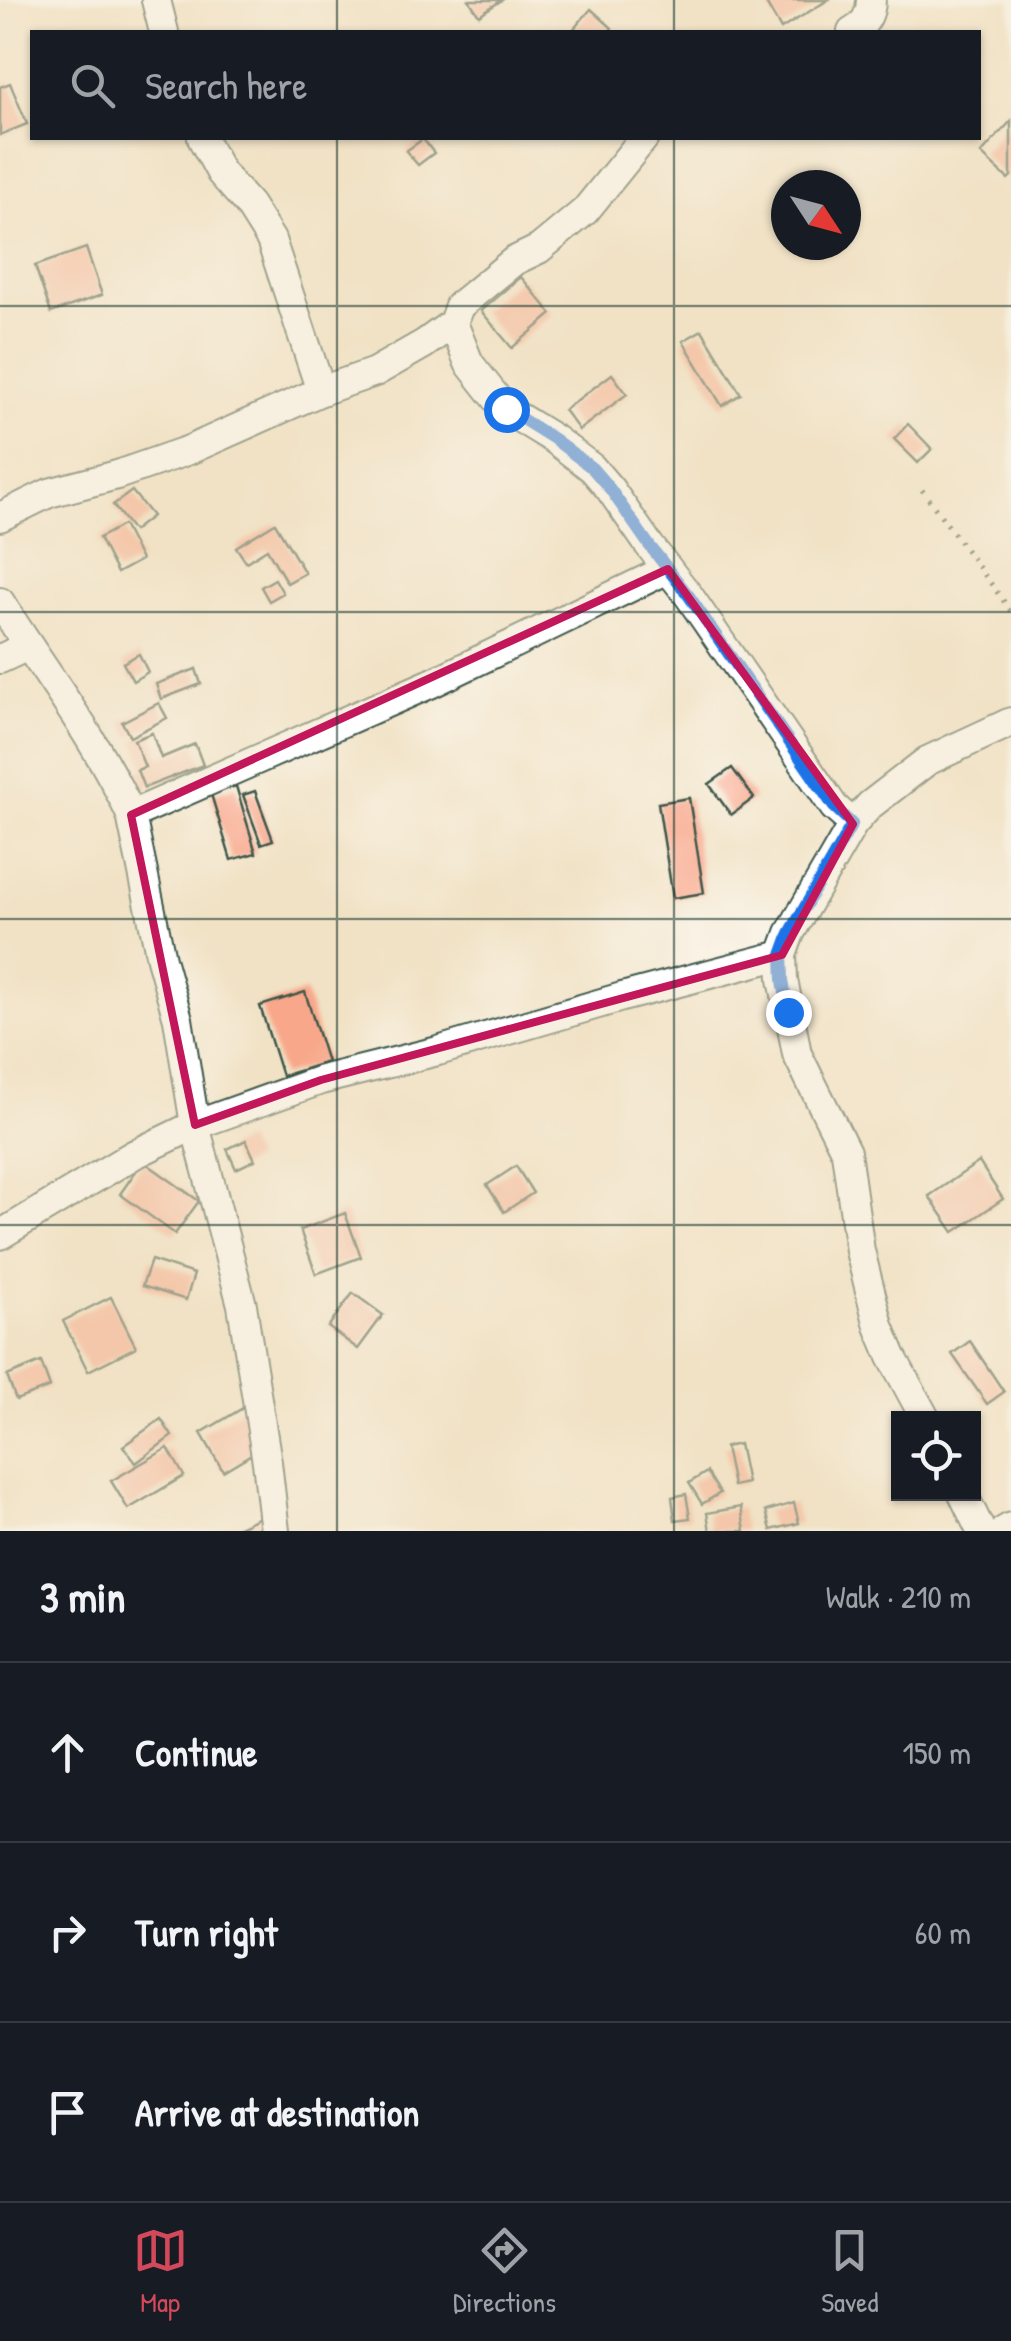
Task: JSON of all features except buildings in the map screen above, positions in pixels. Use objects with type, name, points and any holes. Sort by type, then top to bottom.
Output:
[{"type":"street","points":[[156,0],[164,30]]},
{"type":"street","points":[[856,30],[868,17],[871,0]]},
{"type":"street","points":[[203,140],[222,173],[272,240],[320,390]]},
{"type":"street","points":[[0,517],[49,493],[116,476],[189,450],[320,390],[375,372],[424,344],[452,323],[459,306],[585,211],[642,140]]},
{"type":"street","points":[[452,323],[469,364],[506,409],[592,468],[610,489],[834,807],[852,824]]},
{"type":"street","points":[[131,815],[432,682],[668,569]]},
{"type":"street","points":[[0,602],[84,730],[131,815],[178,1020],[195,1125],[242,1305],[275,1531]]},
{"type":"street","points":[[0,659],[28,646]]},
{"type":"street","points":[[921,1411],[879,1326],[860,1251],[846,1152],[797,1054],[782,955],[790,933],[852,824],[870,805],[927,760],[1011,722]]},
{"type":"street","points":[[0,1235],[133,1155],[195,1125],[321,1080],[782,955]]},
{"type":"street","points":[[966,1501],[981,1531]]},
{"type":"street","points":[[1004,1531],[1011,1527]]},
{"type":"path","points":[[922,490],[1011,611]]},
{"type":"highlighted area","points":[[668,569],[853,824],[782,955],[321,1080],[195,1125],[131,815]]},
{"type":"route","points":[[506,409],[592,468],[610,489],[834,807],[852,824],[790,933],[782,955],[788,1012]]}]
